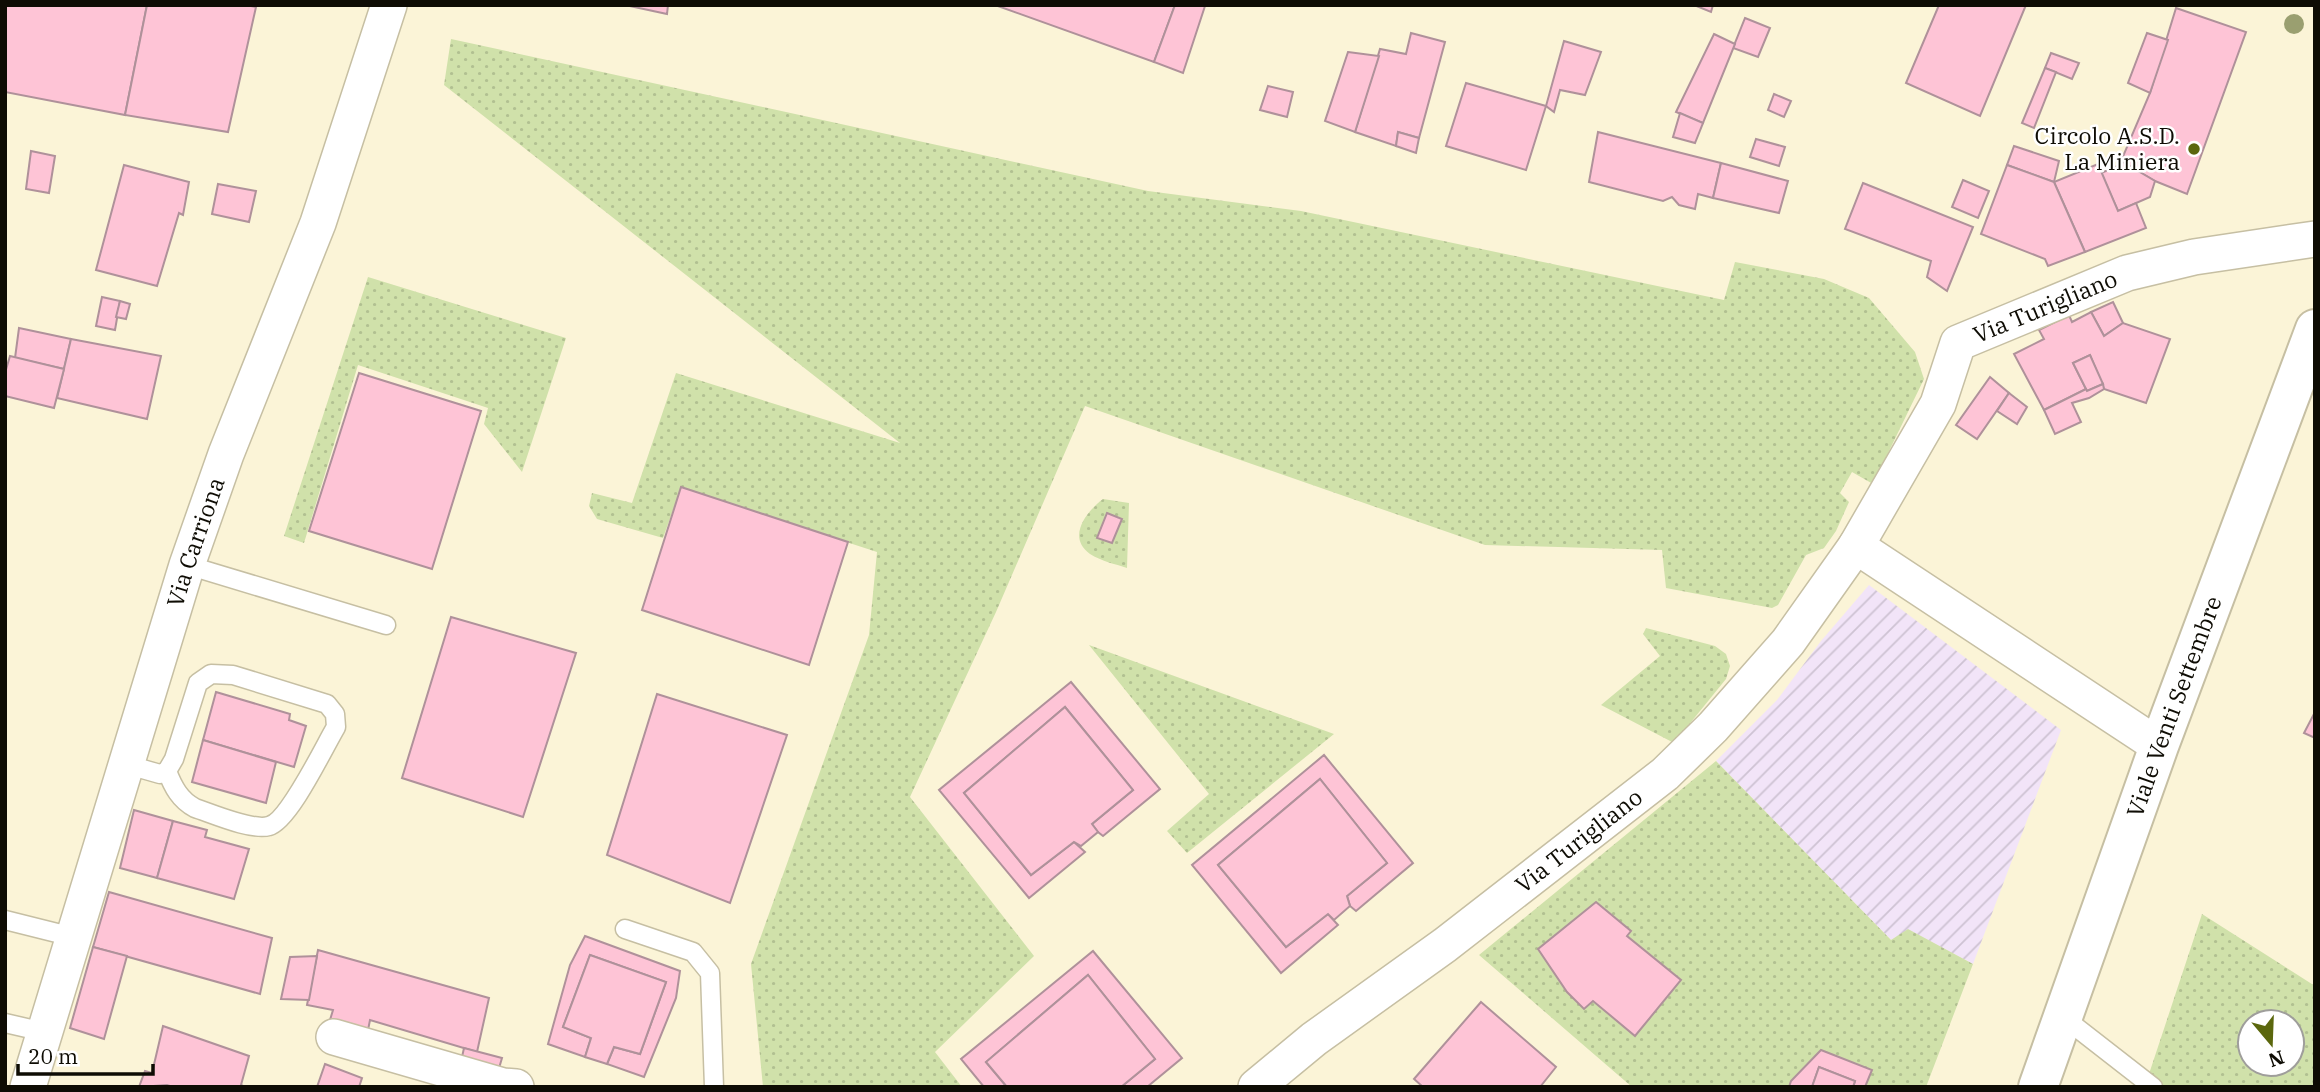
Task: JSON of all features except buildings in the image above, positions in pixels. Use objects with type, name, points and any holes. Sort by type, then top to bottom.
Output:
[{"type":"main road","name":"Viale Venti Settembre","points":[[2038,1087],[2160,746],[2315,329]]},
{"type":"street","name":"Via Carriona","points":[[28,1087],[187,565],[226,454],[318,223],[389,5]]},
{"type":"street","name":"Via Turigliano","points":[[1256,1087],[1314,1039],[1446,945],[1665,774],[1713,727],[1788,642],[1856,546],[1938,404],[1958,343],[2127,273],[2194,257],[2315,239]]},
{"type":"street","points":[[1856,546],[2160,746]]},
{"type":"street","points":[[334,1037],[503,1086],[516,1087]]},
{"type":"lane","points":[[187,565],[386,625]]},
{"type":"lane","points":[[125,764],[160,774],[167,771],[174,758],[198,683],[211,674],[233,675],[327,704],[335,714],[336,727],[290,807],[279,822],[268,827],[257,827],[187,804],[175,790],[167,771]]},
{"type":"lane","points":[[5,920],[73,937]]},
{"type":"lane","points":[[625,929],[693,952],[710,973],[714,1087]]},
{"type":"lane","points":[[2063,1017],[2153,1087]]},
{"type":"lane","points":[[5,1023],[44,1032]]},
{"type":"shaded area","points":[[1869,585],[2061,730],[1973,964],[1909,930],[1891,940],[1716,761],[1777,700],[1821,641]]},
{"type":"green space","points":[[451,39],[1148,191],[1301,211],[1724,300],[1735,262],[1824,279],[1869,298],[1915,352],[1924,379],[1873,484],[1852,472],[1840,493],[1849,502],[1836,531],[1824,548],[1806,555],[1778,605],[1772,608],[1666,588],[1662,550],[1485,545],[1085,406],[996,612],[910,797],[1034,956],[935,1052],[962,1087],[763,1087],[751,964],[869,635],[877,552],[681,488],[663,538],[597,519],[589,506],[592,493],[632,503],[676,373],[900,443],[444,85]]},
{"type":"green space","points":[[368,277],[566,338],[522,472],[484,424],[488,408],[358,365],[304,543],[284,536]]},
{"type":"green space","points":[[1103,499],[1129,503],[1127,568],[1090,554],[1080,540],[1079,532],[1086,517]]},
{"type":"green space","points":[[1646,628],[1715,646],[1726,654],[1730,666],[1726,679],[1674,743],[1601,705],[1660,656],[1643,634]]},
{"type":"green space","points":[[1089,645],[1334,734],[1187,853],[1167,831],[1209,794]]},
{"type":"green space","points":[[1716,761],[1891,940],[1908,929],[1973,964],[1926,1087],[1632,1087],[1479,955]]},
{"type":"green space","points":[[2202,914],[2315,986],[2315,1087],[2162,1087],[2148,1077]]},
{"type":"place","name":"Circolo A.S.D. La Miniera","points":[[2194,149]]}]
